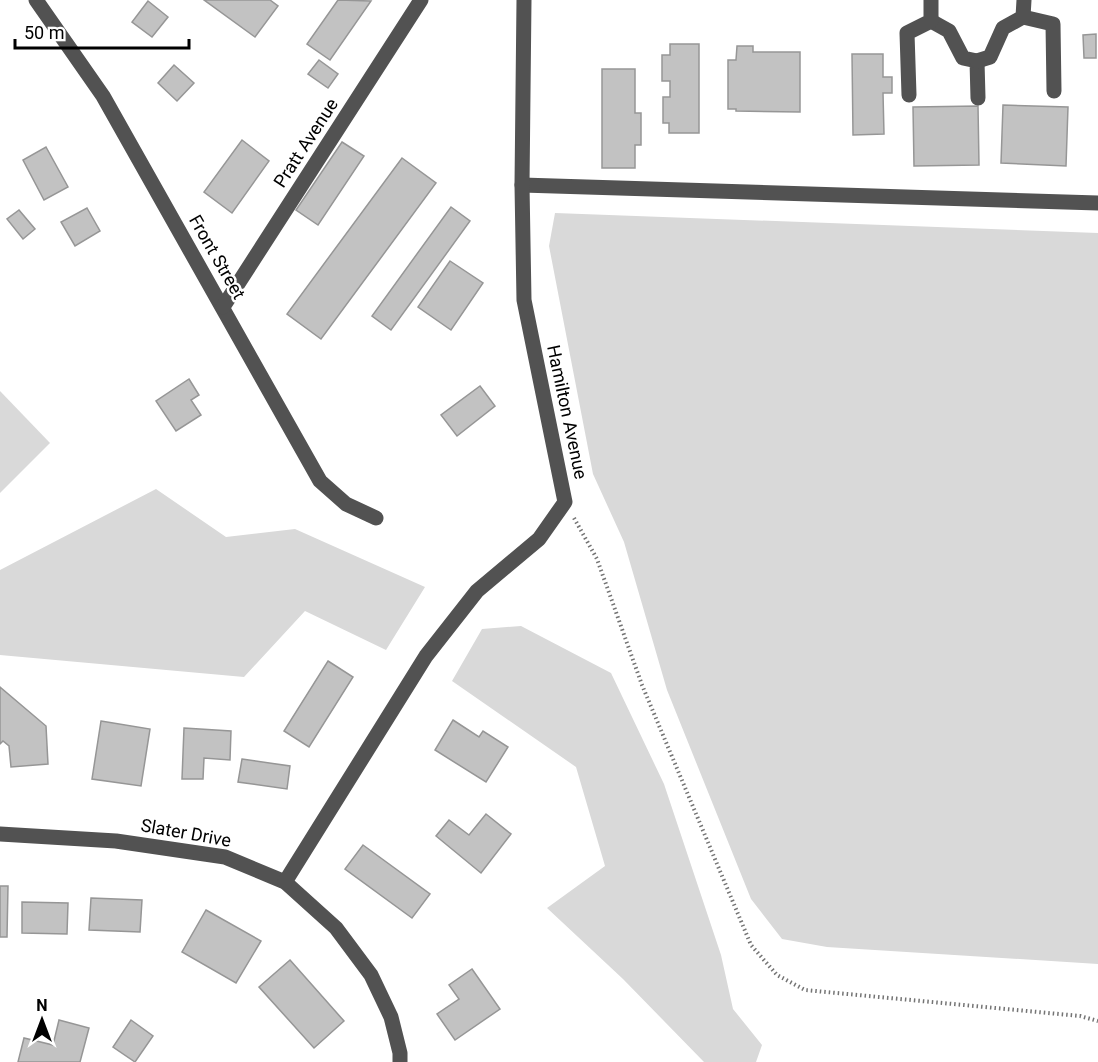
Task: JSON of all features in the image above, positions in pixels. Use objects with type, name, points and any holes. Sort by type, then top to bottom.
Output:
[{"type":"street","name":"Front Street","points":[[36,0],[103,96],[320,481],[346,504],[376,518]]},
{"type":"street","name":"Pratt Avenue","points":[[223,307],[422,0]]},
{"type":"street","name":"Hamilton Avenue","points":[[285,882],[426,656],[477,591],[539,538],[565,502],[524,300],[522,185],[524,0]]},
{"type":"street","points":[[931,0],[931,21]]},
{"type":"street","points":[[1023,16],[1024,0]]},
{"type":"street","points":[[931,21],[949,31],[963,58],[977,61],[990,57],[1004,28],[1023,16],[1053,24],[1054,92]]},
{"type":"street","points":[[909,95],[907,33],[931,21]]},
{"type":"street","points":[[977,61],[978,98]]},
{"type":"street","points":[[522,185],[1098,203]]},
{"type":"street","name":"Slater Drive","points":[[0,834],[116,841],[225,857],[285,882],[336,928],[371,975],[391,1017],[400,1062]]},
{"type":"path","points":[[565,502],[597,559],[642,685],[751,945],[777,975],[805,990],[1080,1016],[1098,1021]]},
{"type":"shaded area","points":[[555,213],[1098,233],[1098,964],[827,947],[782,939],[751,899],[667,690],[624,542],[593,474],[549,246]]},
{"type":"shaded area","points":[[0,391],[50,443],[0,493]]},
{"type":"shaded area","points":[[156,489],[226,537],[295,529],[425,587],[386,650],[305,611],[244,677],[0,655],[0,570]]},
{"type":"shaded area","points":[[521,626],[611,673],[664,784],[721,955],[733,1009],[762,1045],[756,1062],[704,1062],[623,979],[547,908],[605,866],[576,767],[452,681],[482,629]]},
{"type":"building","points":[[204,0],[270,0],[278,6],[255,37]]},
{"type":"building","points":[[338,0],[371,1],[330,60],[307,44]]},
{"type":"building","points":[[148,1],[168,17],[152,37],[132,22]]},
{"type":"building","points":[[1096,34],[1096,58],[1084,58],[1083,35]]},
{"type":"building","points":[[670,44],[699,44],[699,133],[669,133],[669,123],[663,123],[663,97],[670,97],[670,81],[662,81],[662,55],[670,55]]},
{"type":"building","points":[[737,46],[753,46],[753,52],[800,52],[800,112],[728,109],[728,60],[736,60]]},
{"type":"building","points":[[852,54],[883,54],[883,77],[892,77],[892,93],[883,93],[884,134],[853,135]]},
{"type":"building","points":[[319,60],[338,74],[328,88],[308,74]]},
{"type":"building","points":[[174,65],[194,83],[177,101],[158,83]]},
{"type":"building","points":[[602,69],[635,69],[635,113],[641,113],[641,145],[635,145],[635,168],[602,168]]},
{"type":"building","points":[[1003,105],[1068,107],[1066,166],[1001,163]]},
{"type":"building","points":[[978,106],[979,165],[914,166],[913,107]]},
{"type":"building","points":[[242,140],[269,161],[232,213],[204,192]]},
{"type":"building","points":[[342,142],[364,156],[318,225],[296,210]]},
{"type":"building","points":[[46,147],[68,187],[44,200],[23,160]]},
{"type":"building","points":[[402,158],[436,183],[321,339],[287,314]]},
{"type":"building","points":[[451,207],[470,221],[391,330],[372,316]]},
{"type":"building","points":[[87,208],[100,231],[75,246],[61,222]]},
{"type":"building","points":[[19,210],[35,229],[23,239],[7,219]]},
{"type":"building","points":[[450,261],[483,283],[451,330],[418,307]]},
{"type":"building","points":[[189,379],[199,395],[191,400],[201,415],[176,431],[156,401]]},
{"type":"building","points":[[480,386],[495,406],[457,436],[441,415]]},
{"type":"building","points":[[328,661],[353,677],[309,747],[284,731]]},
{"type":"building","points":[[0,687],[46,726],[48,764],[11,767],[9,746],[3,741],[0,744]]},
{"type":"building","points":[[453,720],[479,737],[483,731],[508,747],[486,782],[435,750]]},
{"type":"building","points":[[101,721],[150,729],[141,786],[92,779]]},
{"type":"building","points":[[184,728],[231,731],[230,760],[204,758],[203,779],[182,779]]},
{"type":"building","points":[[242,759],[290,766],[287,789],[238,782]]},
{"type":"building","points":[[486,814],[511,834],[481,873],[436,836],[449,820],[469,835]]},
{"type":"building","points":[[363,845],[430,894],[412,918],[345,869]]},
{"type":"building","points":[[0,886],[8,886],[7,937],[0,937]]},
{"type":"building","points":[[91,898],[142,900],[140,932],[89,930]]},
{"type":"building","points":[[22,902],[68,903],[67,934],[22,933]]},
{"type":"building","points":[[206,910],[261,941],[236,983],[182,952]]},
{"type":"building","points":[[290,960],[344,1021],[314,1048],[259,987]]},
{"type":"building","points":[[472,969],[500,1009],[455,1040],[437,1014],[459,999],[449,985]]},
{"type":"building","points":[[59,1020],[89,1028],[80,1062],[18,1062],[24,1038],[53,1045]]},
{"type":"building","points":[[131,1020],[153,1036],[135,1062],[113,1047]]}]
